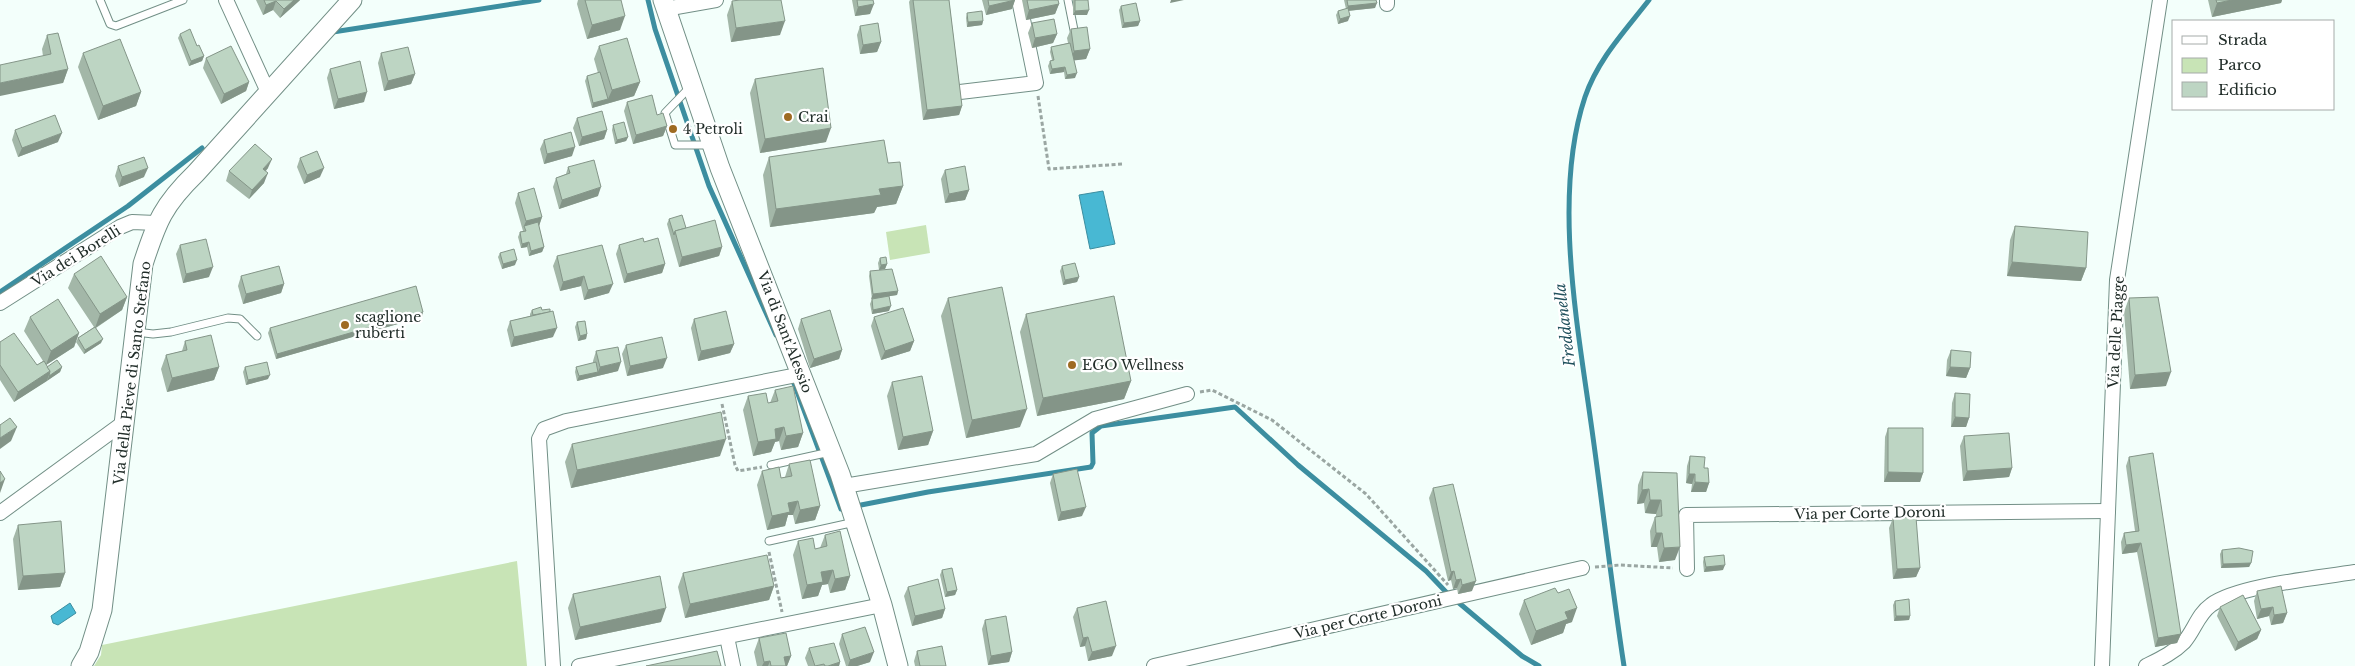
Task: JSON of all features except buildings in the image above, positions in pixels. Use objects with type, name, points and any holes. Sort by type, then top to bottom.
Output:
[{"type":"street","points":[[226,0],[268,92]]},
{"type":"street","name":"Via della Pieve di Santo Stefano","points":[[81,666],[89,652],[102,610],[126,421],[143,264],[156,223],[174,195],[352,0]]},
{"type":"street","points":[[664,4],[716,0]]},
{"type":"street","points":[[960,92],[1036,83],[1019,0]]},
{"type":"street","name":"Via delle Piagge","points":[[2102,666],[2117,280],[2160,0]]},
{"type":"street","name":"Via di Sant'Alessio","points":[[664,4],[711,145],[822,454],[844,486],[882,606],[898,666]]},
{"type":"street","name":"Via dei Borelli","points":[[0,304],[120,228],[132,222],[156,223]]},
{"type":"street","points":[[553,666],[539,440],[544,429],[566,421],[795,376]]},
{"type":"street","points":[[844,486],[1036,454],[1095,420],[1186,394]]},
{"type":"street","points":[[0,513],[126,421]]},
{"type":"street","name":"Via per Corte Doroni","points":[[1687,569],[1686,515],[2108,511]]},
{"type":"street","name":"Via per Corte Doroni","points":[[1154,666],[1582,568]]},
{"type":"street","points":[[2146,666],[2167,656],[2185,641],[2210,605],[2224,598],[2250,590],[2355,572]]},
{"type":"street","points":[[579,666],[882,606]]},
{"type":"street","points":[[727,637],[733,666]]},
{"type":"lane","points":[[100,0],[110,24],[116,26],[183,0]]},
{"type":"lane","points":[[1068,0],[1075,35]]},
{"type":"lane","points":[[691,86],[665,114],[675,145],[711,145]]},
{"type":"lane","points":[[136,332],[153,334],[228,318],[240,319],[257,336]]},
{"type":"lane","points":[[771,465],[822,454]]},
{"type":"lane","points":[[769,541],[856,522]]},
{"type":"path","points":[[1036,83],[1049,169],[1122,164]]},
{"type":"path","points":[[1186,394],[1212,390],[1272,420],[1366,494],[1458,596]]},
{"type":"path","points":[[719,391],[735,466],[738,471],[771,465]]},
{"type":"path","points":[[769,541],[767,545],[785,625]]},
{"type":"path","points":[[1600,566],[1620,564],[1687,569]]},
{"type":"green space","points":[[926,225],[930,253],[890,260],[886,232]]},
{"type":"green space","points":[[517,561],[527,666],[94,666],[101,655],[102,645]]},
{"type":"water","points":[[1103,191],[1115,244],[1090,249],[1079,195]]},
{"type":"water","points":[[70,603],[76,613],[58,625],[53,623],[51,616]]},
{"type":"waterway","points":[[331,34],[333,32],[539,0]]},
{"type":"waterway","points":[[648,0],[655,29],[709,186],[776,335]]},
{"type":"waterway","name":"Freddanella","points":[[1624,666],[1575,306],[1569,219],[1570,176],[1575,136],[1590,83],[1613,46],[1649,0]]},
{"type":"waterway","points":[[0,292],[128,206],[202,148]]},
{"type":"waterway","points":[[792,378],[841,509]]},
{"type":"waterway","points":[[861,505],[928,492],[1091,467],[1093,463],[1092,433],[1101,426],[1235,407],[1298,465],[1426,571],[1446,592],[1522,656],[1539,666]]},
{"type":"place","name":"Crai","points":[[788,117]]},
{"type":"place","name":"4 Petroli","points":[[673,129]]},
{"type":"place","name":"scaglione ruberti","points":[[345,325]]},
{"type":"place","name":"EGO Wellness","points":[[1072,365]]}]
